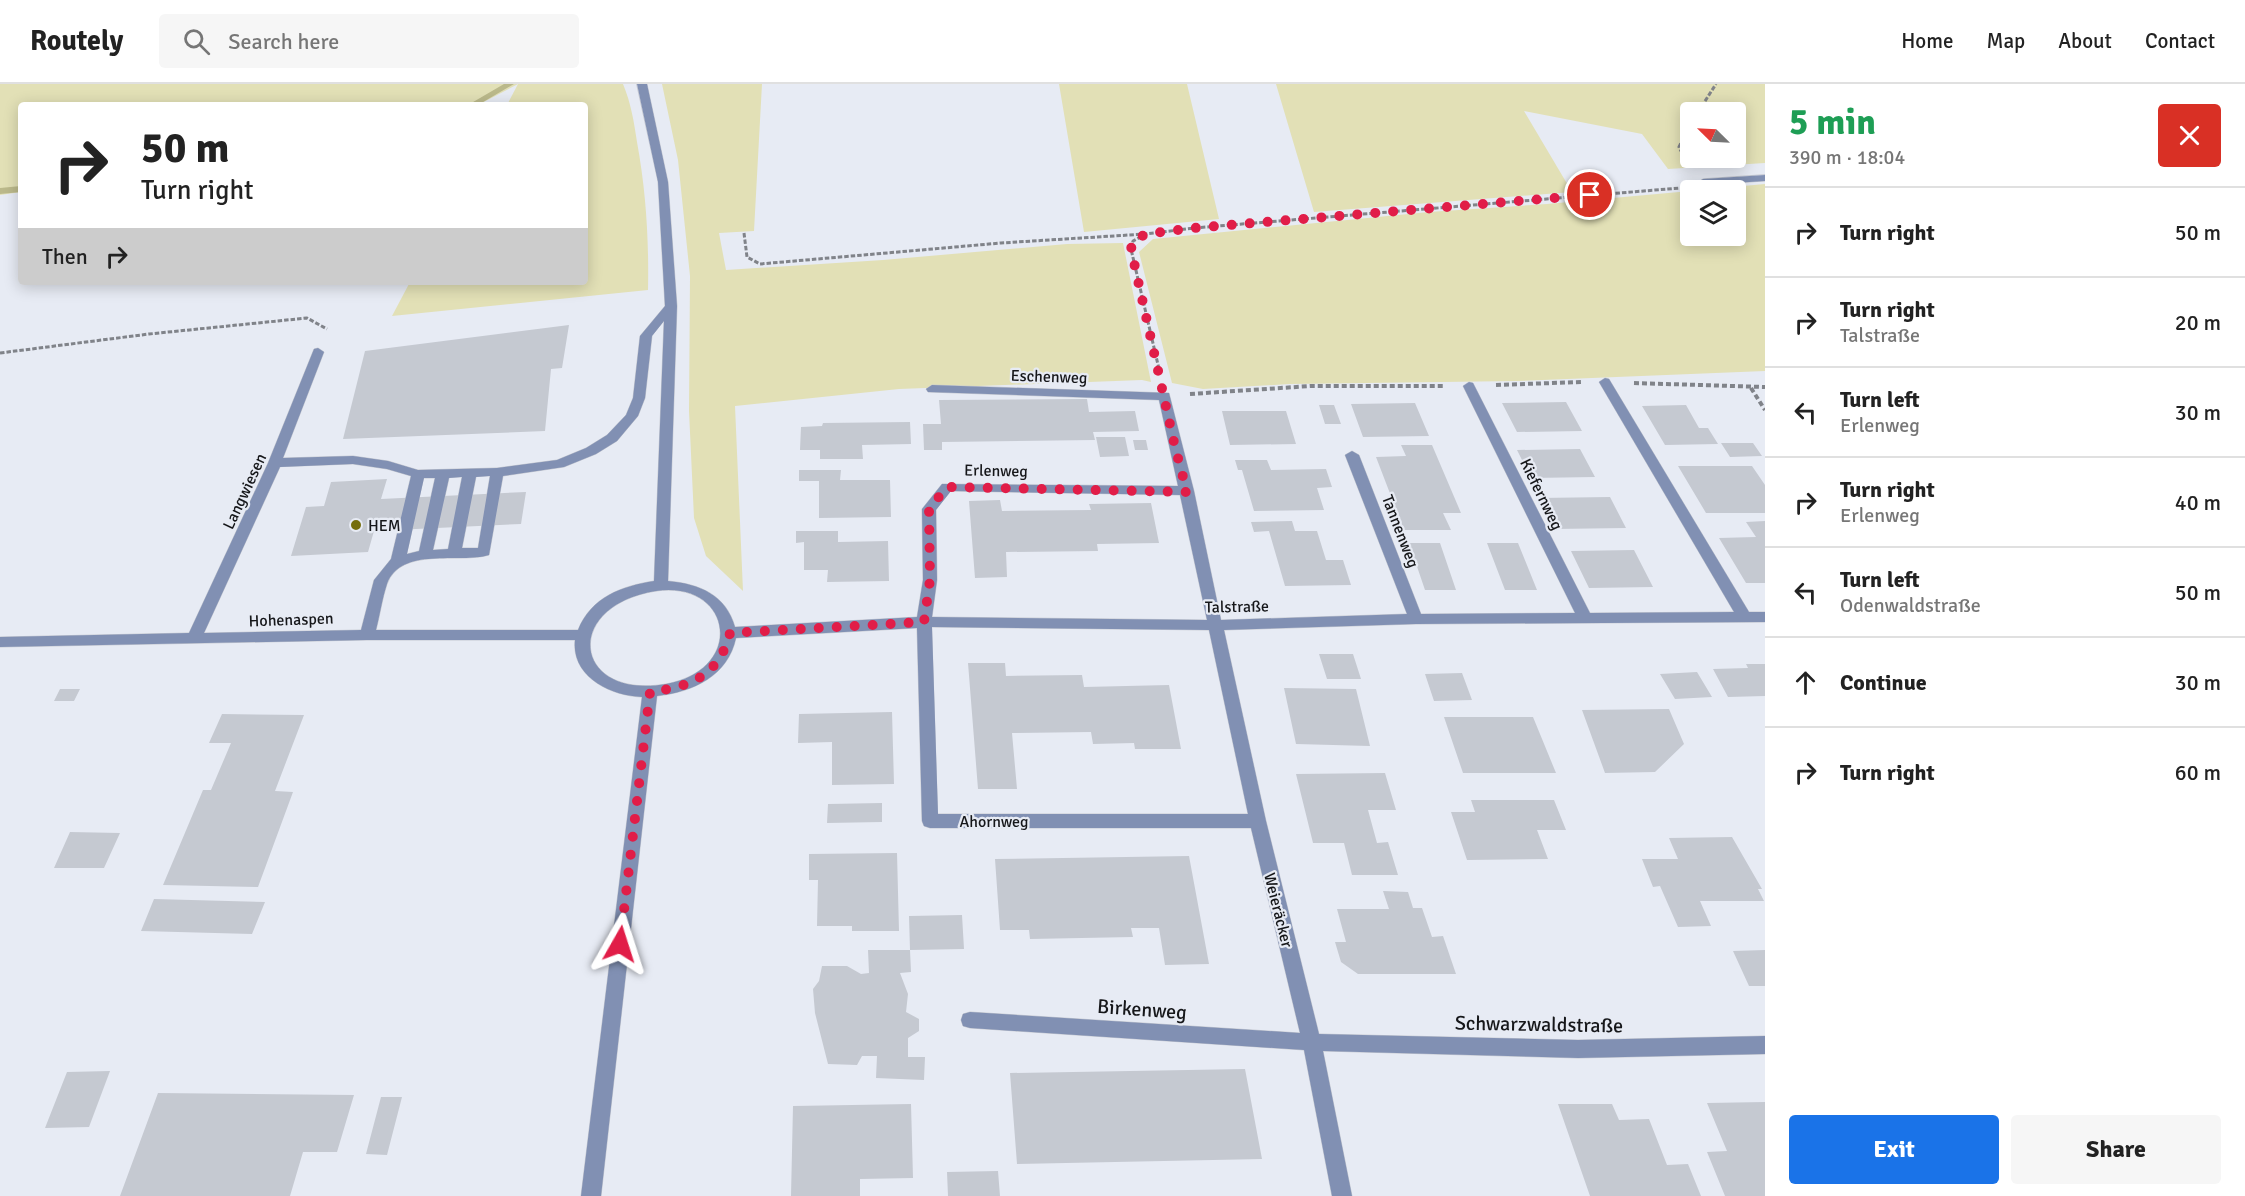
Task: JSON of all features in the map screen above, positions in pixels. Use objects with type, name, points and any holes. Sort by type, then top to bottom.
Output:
[{"type":"street","points":[[642,84],[663,182],[670,306],[661,585]]},
{"type":"street","points":[[1734,180],[1765,178]]},
{"type":"street","points":[[275,463],[353,460],[388,465],[418,474],[496,472],[559,464],[591,451],[612,438],[632,416],[639,398],[646,336],[670,306]]},
{"type":"street","name":"Langwiesen","points":[[193,640],[275,463],[318,352]]},
{"type":"street","points":[[1605,382],[1744,616]]},
{"type":"street","name":"Kiefernweg","points":[[1469,386],[1585,618]]},
{"type":"street","name":"Eschenweg","points":[[932,389],[1165,396]]},
{"type":"street","name":"Weieräcker","points":[[1165,396],[1257,821],[1312,1042],[1342,1196]]},
{"type":"street","name":"Tannenweg","points":[[1352,455],[1416,619]]},
{"type":"street","points":[[454,554],[470,472]]},
{"type":"street","points":[[398,560],[425,555],[484,552],[496,472]]},
{"type":"street","points":[[367,635],[381,580],[398,560],[418,474]]},
{"type":"street","points":[[425,555],[443,474]]},
{"type":"street","name":"Erlenweg","points":[[924,622],[930,580],[929,509],[947,487],[1187,492]]},
{"type":"street","points":[[661,585],[682,587],[702,594],[717,604],[727,618],[730,633],[726,651],[714,667],[697,680],[674,689],[650,692],[625,689],[604,681],[589,668],[582,652],[582,634],[589,619],[602,606],[619,595],[639,588],[661,585]]},
{"type":"street","name":"Talstraße","points":[[730,633],[924,622],[1215,625],[1416,619],[1765,617]]},
{"type":"street","name":"Ahornweg","points":[[924,622],[930,821],[1257,821]]},
{"type":"street","name":"Hohenaspen","points":[[0,642],[367,635],[582,634]]},
{"type":"street","points":[[591,1196],[650,692]]},
{"type":"street","name":"Birkenweg","points":[[970,1020],[1312,1042]]},
{"type":"street","name":"Schwarzwaldstraße","points":[[1312,1042],[1578,1049],[1765,1045]]},
{"type":"path","points":[[1704,102],[1716,84]]},
{"type":"path","points":[[1690,168],[1701,180]]},
{"type":"path","points":[[744,232],[747,257],[760,264],[1001,243],[1146,234],[1680,187]]},
{"type":"path","points":[[1146,234],[1133,241],[1131,249],[1165,396],[1311,386],[1469,386],[1605,382],[1765,387]]},
{"type":"path","points":[[0,353],[149,334],[308,318],[328,329],[318,352]]},
{"type":"path","points":[[1750,387],[1765,410]]},
{"type":"shaded area","points":[[0,84],[518,84],[484,102],[18,102],[18,192],[0,195]]},
{"type":"shaded area","points":[[518,84],[623,84],[632,113],[643,179],[648,290],[392,316],[408,285],[588,285],[588,102],[509,102]]},
{"type":"shaded area","points":[[662,84],[762,84],[754,231],[719,233],[726,270],[883,260],[1067,244],[1123,243],[1151,382],[1142,380],[899,389],[735,406],[743,591],[706,556],[694,518],[689,411],[690,276],[678,160]]},
{"type":"shaded area","points":[[1059,84],[1187,84],[1219,219],[1084,232]]},
{"type":"shaded area","points":[[1276,84],[1765,84],[1765,163],[1746,164],[1746,102],[1680,102],[1680,168],[1684,168],[1668,169],[1642,134],[1524,111],[1572,192],[1314,212]]},
{"type":"shaded area","points":[[1765,184],[1765,371],[1517,381],[1290,384],[1203,389],[1172,383],[1139,252],[1153,239],[1429,212],[1680,192],[1680,246],[1746,246],[1746,186]]},
{"type":"building","points":[[569,325],[562,368],[551,369],[545,431],[343,439],[365,351]]},
{"type":"building","points":[[1087,399],[1089,412],[1135,411],[1139,431],[1093,432],[1095,440],[942,442],[942,450],[924,450],[923,424],[941,424],[939,400]]},
{"type":"building","points":[[1566,402],[1582,431],[1517,432],[1502,403]]},
{"type":"building","points":[[1415,403],[1429,436],[1363,437],[1351,404]]},
{"type":"building","points":[[1319,405],[1334,405],[1341,424],[1325,424]]},
{"type":"building","points":[[1686,405],[1699,428],[1708,428],[1718,444],[1665,445],[1642,406]]},
{"type":"building","points":[[1222,411],[1286,411],[1296,444],[1230,445]]},
{"type":"building","points":[[910,422],[911,444],[862,445],[863,459],[820,459],[820,450],[800,450],[801,427],[822,426],[823,423]]},
{"type":"building","points":[[1096,437],[1125,437],[1129,456],[1100,457]]},
{"type":"building","points":[[1133,440],[1146,440],[1148,450],[1135,450]]},
{"type":"building","points":[[1721,443],[1753,443],[1762,456],[1730,457]]},
{"type":"building","points":[[1401,445],[1432,445],[1461,513],[1443,513],[1451,530],[1404,530],[1376,457],[1406,456]]},
{"type":"building","points":[[1580,449],[1595,477],[1531,478],[1517,450]]},
{"type":"building","points":[[1235,460],[1267,460],[1271,470],[1326,469],[1332,487],[1317,488],[1324,510],[1254,511],[1242,470],[1238,470]]},
{"type":"building","points":[[1678,466],[1752,466],[1765,485],[1765,513],[1706,513]]},
{"type":"building","points":[[799,470],[841,470],[840,480],[890,480],[891,517],[819,518],[819,481],[799,481]]},
{"type":"building","points":[[387,479],[381,499],[526,492],[521,524],[374,531],[368,552],[291,556],[306,507],[324,506],[331,482]]},
{"type":"building","points":[[1610,497],[1626,528],[1554,529],[1539,498]]},
{"type":"building","points":[[1000,500],[1002,511],[1091,510],[1089,504],[1151,503],[1159,543],[1097,544],[1098,551],[1006,552],[1007,577],[975,578],[969,501]]},
{"type":"building","points":[[1292,521],[1295,531],[1317,531],[1326,560],[1343,560],[1351,585],[1285,586],[1269,531],[1254,532],[1251,522]]},
{"type":"building","points":[[1765,521],[1765,583],[1746,583],[1719,538],[1756,537],[1746,522]]},
{"type":"building","points":[[796,531],[838,531],[838,542],[888,541],[889,581],[827,582],[828,570],[804,570],[804,542],[796,543]]},
{"type":"building","points":[[1409,543],[1440,543],[1456,590],[1425,590]]},
{"type":"building","points":[[1487,543],[1518,543],[1537,590],[1505,590]]},
{"type":"building","points":[[1634,550],[1653,587],[1589,588],[1571,551]]},
{"type":"building","points":[[1319,654],[1353,654],[1361,679],[1327,679]]},
{"type":"building","points":[[968,663],[1005,663],[1006,676],[1082,675],[1084,687],[1169,685],[1181,749],[1135,749],[1134,743],[1093,744],[1091,732],[1012,733],[1017,789],[978,789]]},
{"type":"building","points":[[1746,664],[1765,664],[1765,696],[1728,697],[1713,669],[1748,668]]},
{"type":"building","points":[[1697,672],[1712,697],[1675,699],[1660,674]]},
{"type":"building","points":[[1462,673],[1472,700],[1434,701],[1425,674]]},
{"type":"building","points":[[1284,688],[1356,689],[1370,746],[1296,744]]},
{"type":"building","points":[[60,689],[80,689],[74,701],[54,701]]},
{"type":"building","points":[[1669,709],[1684,744],[1655,772],[1605,773],[1582,710]]},
{"type":"building","points":[[892,712],[894,784],[832,785],[832,742],[798,743],[799,714]]},
{"type":"building","points":[[222,714],[304,715],[275,791],[293,792],[258,887],[163,885],[203,790],[211,790],[231,743],[209,743]]},
{"type":"building","points":[[1444,717],[1533,717],[1556,773],[1463,773]]},
{"type":"building","points":[[1385,773],[1396,810],[1368,810],[1377,843],[1388,842],[1398,875],[1352,875],[1344,843],[1313,843],[1296,774]]},
{"type":"building","points":[[1471,800],[1554,800],[1566,830],[1537,830],[1548,859],[1467,860],[1451,812],[1475,812]]},
{"type":"building","points":[[882,803],[882,822],[827,823],[828,804]]},
{"type":"building","points":[[70,832],[120,833],[104,868],[54,868]]},
{"type":"building","points":[[1732,837],[1762,889],[1758,889],[1764,901],[1700,901],[1711,926],[1678,927],[1660,886],[1653,887],[1642,859],[1678,859],[1669,838]]},
{"type":"building","points":[[897,853],[899,931],[852,931],[852,926],[817,926],[818,880],[809,880],[809,854]]},
{"type":"building","points":[[1189,856],[1209,964],[1165,965],[1159,928],[1131,928],[1133,937],[1030,939],[1029,930],[1000,930],[995,859]]},
{"type":"building","points":[[1383,891],[1408,892],[1413,908],[1422,908],[1432,937],[1443,936],[1456,974],[1358,974],[1341,962],[1335,942],[1346,942],[1337,909],[1389,909]]},
{"type":"building","points":[[154,899],[265,902],[252,934],[141,931]]},
{"type":"building","points":[[962,915],[964,949],[910,950],[909,916]]},
{"type":"building","points":[[868,950],[910,950],[911,972],[900,973],[908,994],[906,1012],[919,1019],[919,1031],[908,1038],[908,1057],[925,1057],[924,1080],[876,1078],[877,1056],[862,1056],[857,1065],[828,1064],[815,1013],[813,989],[819,981],[822,966],[847,966],[861,974],[869,973]]},
{"type":"building","points":[[1765,950],[1765,986],[1749,986],[1733,951]]},
{"type":"building","points":[[1245,1069],[1262,1159],[1017,1164],[1010,1073]]},
{"type":"building","points":[[110,1071],[89,1127],[45,1128],[67,1072]]},
{"type":"building","points":[[158,1093],[354,1095],[337,1152],[303,1152],[290,1196],[120,1196]]},
{"type":"building","points":[[381,1097],[402,1097],[387,1155],[366,1154]]},
{"type":"building","points":[[1765,1102],[1765,1196],[1725,1196],[1707,1152],[1727,1151],[1707,1103]]},
{"type":"building","points":[[911,1104],[913,1178],[860,1179],[860,1196],[791,1196],[793,1106]]},
{"type":"building","points":[[1558,1104],[1612,1104],[1619,1120],[1649,1119],[1667,1165],[1688,1164],[1701,1196],[1590,1196]]},
{"type":"building","points":[[998,1171],[1000,1196],[948,1196],[947,1172]]},
{"type":"waterway","points":[[477,102],[510,84]]},
{"type":"waterway","points":[[0,191],[18,189]]},
{"type":"place","name":"HEM","points":[[356,525]]},
{"type":"route","points":[[620,944],[650,692],[674,689],[697,680],[714,667],[726,651],[730,633],[924,622],[930,580],[929,509],[947,487],[1130,489],[1187,492],[1131,249],[1133,241],[1146,234],[1194,228],[1590,195]]}]
